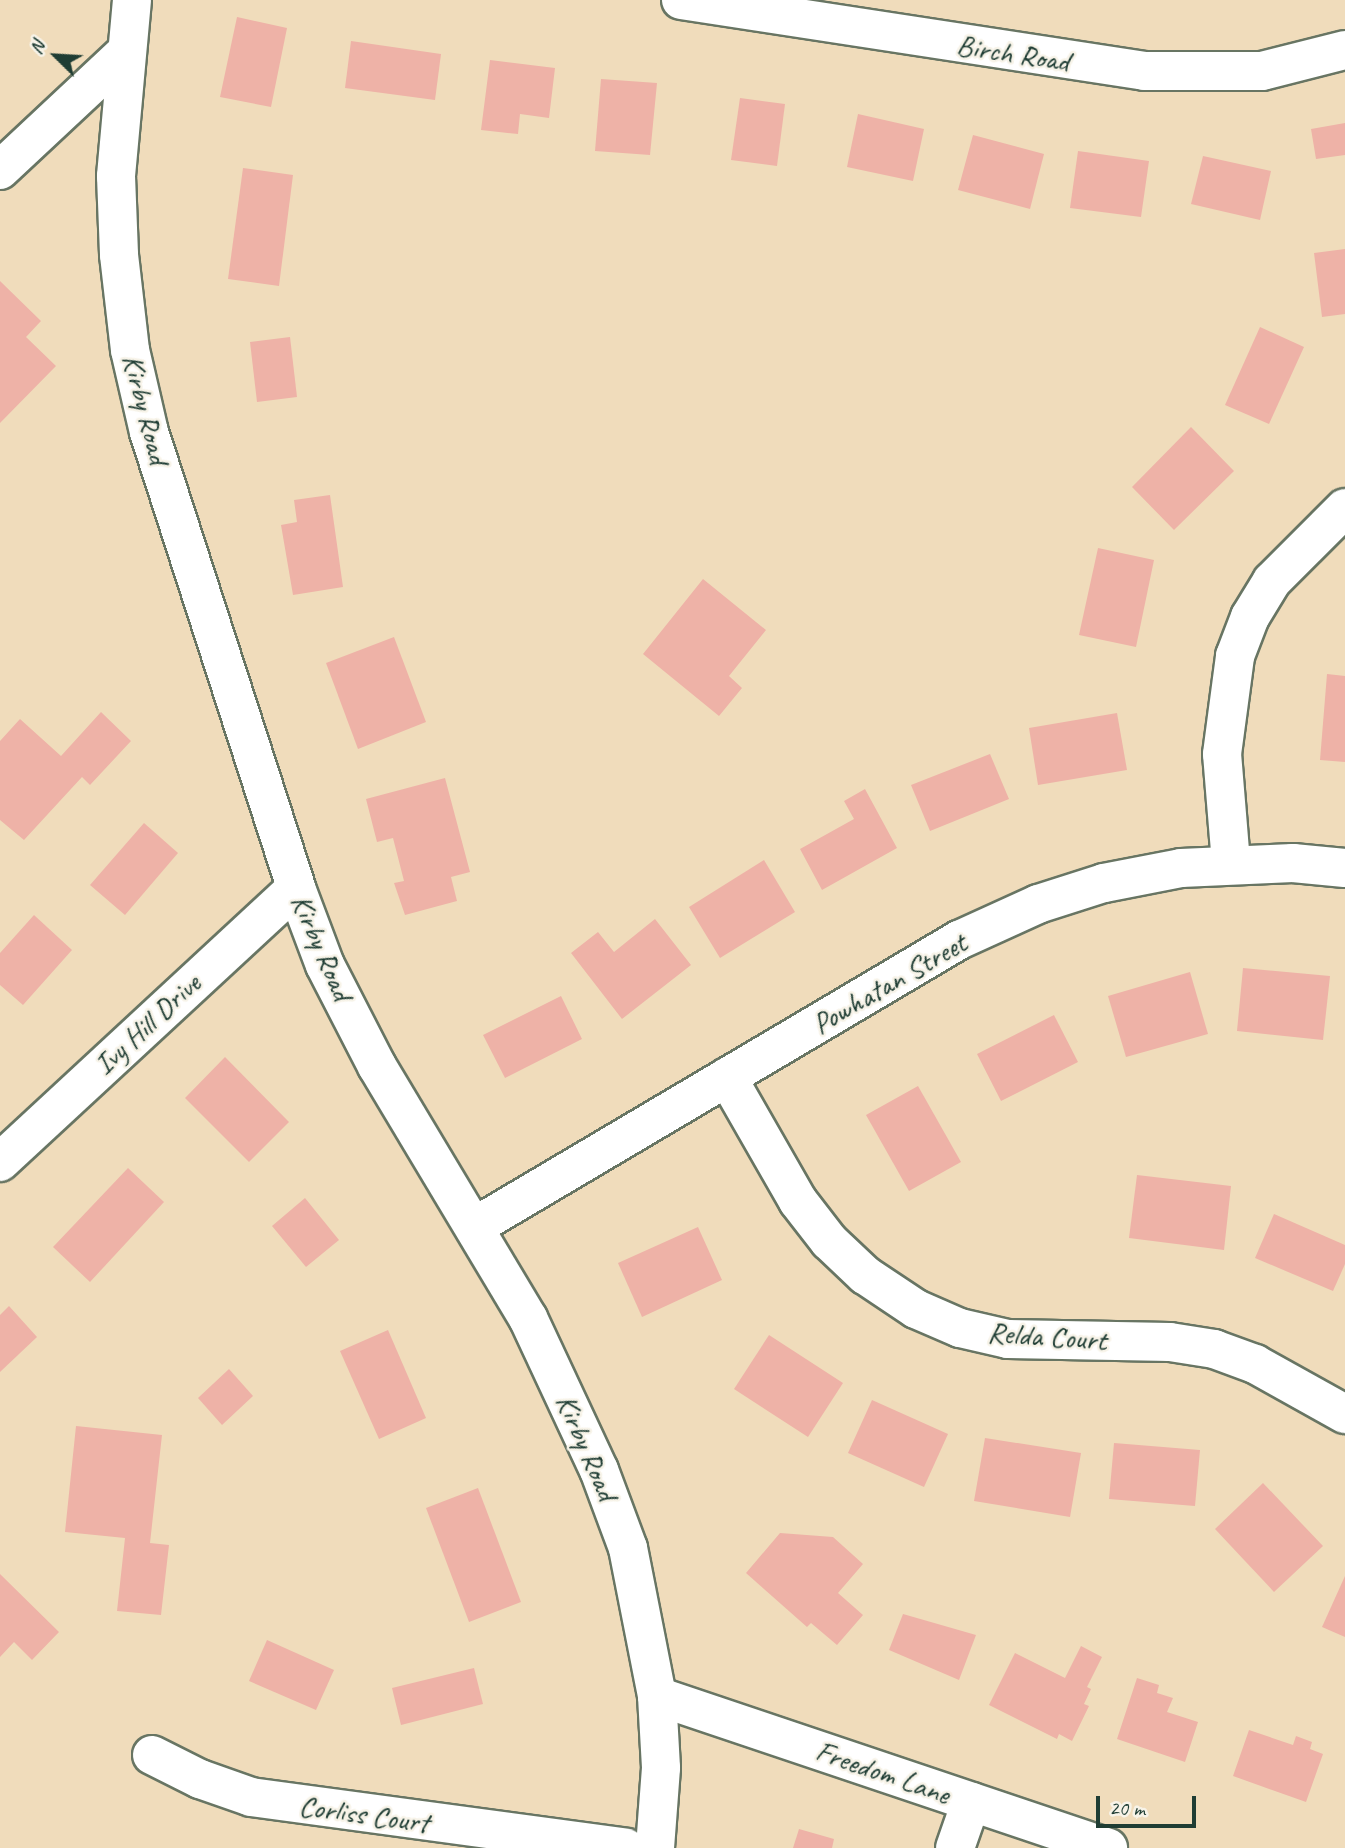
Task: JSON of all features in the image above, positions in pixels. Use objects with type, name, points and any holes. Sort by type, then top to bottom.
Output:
[{"type":"street","name":"Kirby Road","points":[[132,0],[116,176],[119,255],[130,350],[172,510],[296,888],[326,965],[377,1066],[528,1318],[599,1470],[628,1548],[657,1696],[661,1768],[655,1848]]},
{"type":"street","name":"Birch Road","points":[[681,0],[1144,71],[1244,73],[1321,60],[1345,50]]},
{"type":"street","points":[[0,170],[126,52]]},
{"type":"street","points":[[1231,863],[1222,754],[1235,656],[1250,617],[1272,581],[1345,508]]},
{"type":"street","name":"Powhatan Street","points":[[474,1227],[960,940],[1038,904],[1104,883],[1231,863],[1345,868]]},
{"type":"street","name":"Ivy Hill Drive","points":[[0,1162],[296,888]]},
{"type":"street","name":"Relda Court","points":[[727,1077],[798,1201],[829,1241],[865,1275],[916,1309],[960,1328],[1007,1339],[1170,1342],[1213,1349],[1255,1364],[1345,1414]]},
{"type":"street","name":"Freedom Lane","points":[[657,1696],[1108,1848]]},
{"type":"street","name":"Corliss Court","points":[[152,1755],[200,1779],[251,1797],[626,1848]]},
{"type":"street","points":[[955,1848],[971,1802]]},
{"type":"building","points":[[237,17],[287,28],[271,107],[220,97]]},
{"type":"building","points":[[351,41],[441,54],[435,100],[345,88]]},
{"type":"building","points":[[490,60],[555,68],[549,118],[520,114],[518,134],[481,130]]},
{"type":"building","points":[[601,79],[657,83],[650,155],[595,151]]},
{"type":"building","points":[[740,98],[785,104],[777,166],[731,160]]},
{"type":"building","points":[[858,114],[924,129],[913,181],[847,167]]},
{"type":"building","points":[[1345,123],[1345,155],[1316,159],[1311,129]]},
{"type":"building","points":[[973,135],[1044,154],[1030,209],[958,190]]},
{"type":"building","points":[[1078,151],[1149,161],[1141,217],[1070,208]]},
{"type":"building","points":[[1203,156],[1271,171],[1260,220],[1191,204]]},
{"type":"building","points":[[243,168],[293,175],[279,286],[228,279]]},
{"type":"building","points":[[1345,249],[1345,314],[1322,317],[1314,253]]},
{"type":"building","points":[[0,281],[41,321],[26,337],[56,366],[0,423]]},
{"type":"building","points":[[1260,327],[1304,347],[1269,424],[1225,405]]},
{"type":"building","points":[[290,337],[297,397],[257,402],[250,342]]},
{"type":"building","points":[[1191,427],[1234,471],[1174,530],[1132,487]]},
{"type":"building","points":[[330,495],[343,587],[293,595],[281,525],[297,522],[294,500]]},
{"type":"building","points":[[1098,548],[1154,560],[1136,647],[1079,635]]},
{"type":"building","points":[[703,579],[766,630],[729,676],[742,688],[719,716],[643,654]]},
{"type":"building","points":[[394,637],[426,722],[358,749],[326,663]]},
{"type":"building","points":[[1327,674],[1345,676],[1345,762],[1320,760]]},
{"type":"building","points":[[101,712],[131,741],[90,785],[82,777],[24,840],[0,820],[0,741],[20,719],[61,756]]},
{"type":"building","points":[[1117,713],[1127,770],[1038,785],[1029,728]]},
{"type":"building","points":[[990,754],[1009,799],[930,831],[911,785]]},
{"type":"building","points":[[445,778],[470,872],[451,877],[457,901],[405,915],[394,883],[404,881],[393,838],[377,842],[366,799]]},
{"type":"building","points":[[865,789],[897,848],[822,890],[800,849],[854,819],[844,801]]},
{"type":"building","points":[[144,823],[178,853],[125,915],[90,885]]},
{"type":"building","points":[[764,860],[795,912],[720,958],[689,907]]},
{"type":"building","points":[[34,915],[72,950],[23,1005],[0,985],[0,953]]},
{"type":"building","points":[[655,919],[691,965],[622,1019],[571,953],[598,932],[614,952]]},
{"type":"building","points":[[1243,968],[1330,976],[1323,1040],[1237,1031]]},
{"type":"building","points":[[1190,972],[1208,1034],[1126,1057],[1108,996]]},
{"type":"building","points":[[561,996],[582,1039],[505,1078],[483,1035]]},
{"type":"building","points":[[1054,1015],[1078,1062],[1001,1101],[977,1054]]},
{"type":"building","points":[[225,1057],[289,1122],[249,1162],[185,1098]]},
{"type":"building","points":[[918,1086],[961,1162],[909,1191],[866,1115]]},
{"type":"building","points":[[128,1168],[164,1202],[90,1282],[53,1247]]},
{"type":"building","points":[[1137,1175],[1231,1186],[1224,1250],[1129,1238]]},
{"type":"building","points":[[305,1198],[339,1240],[306,1267],[272,1226]]},
{"type":"building","points":[[1274,1214],[1345,1245],[1345,1264],[1333,1291],[1255,1258]]},
{"type":"building","points":[[698,1227],[722,1280],[642,1317],[618,1263]]},
{"type":"building","points":[[9,1306],[37,1337],[0,1372],[0,1315]]},
{"type":"building","points":[[388,1330],[426,1418],[379,1439],[340,1351]]},
{"type":"building","points":[[769,1335],[843,1383],[808,1437],[734,1389]]},
{"type":"building","points":[[229,1369],[253,1396],[222,1425],[198,1398]]},
{"type":"building","points":[[872,1400],[948,1434],[924,1487],[848,1453]]},
{"type":"building","points":[[76,1426],[162,1435],[150,1543],[169,1545],[161,1615],[117,1611],[125,1538],[65,1532]]},
{"type":"building","points":[[985,1438],[1081,1453],[1070,1517],[974,1501]]},
{"type":"building","points":[[1114,1443],[1200,1450],[1195,1506],[1109,1499]]},
{"type":"building","points":[[1263,1483],[1323,1546],[1274,1592],[1215,1529]]},
{"type":"building","points":[[478,1488],[521,1602],[469,1622],[426,1508]]},
{"type":"building","points":[[780,1533],[833,1537],[863,1564],[838,1593],[863,1615],[837,1645],[811,1623],[807,1627],[746,1573]]},
{"type":"building","points":[[0,1574],[59,1632],[32,1660],[14,1642],[0,1657]]},
{"type":"building","points":[[1345,1576],[1345,1637],[1322,1627]]},
{"type":"building","points":[[903,1614],[976,1635],[959,1680],[889,1650]]},
{"type":"building","points":[[267,1640],[334,1670],[316,1710],[249,1681]]},
{"type":"building","points":[[1081,1646],[1102,1657],[1087,1687],[1091,1689],[1084,1704],[1089,1706],[1072,1741],[1059,1734],[1057,1739],[989,1705],[1015,1653],[1065,1678]]},
{"type":"building","points":[[474,1668],[483,1704],[401,1725],[392,1688]]},
{"type":"building","points":[[1137,1678],[1159,1685],[1157,1693],[1173,1698],[1167,1712],[1198,1722],[1185,1762],[1117,1739]]},
{"type":"building","points":[[1249,1730],[1293,1745],[1296,1736],[1312,1742],[1310,1749],[1323,1754],[1306,1802],[1233,1776]]},
{"type":"building","points":[[799,1829],[834,1839],[832,1848],[793,1848]]}]
